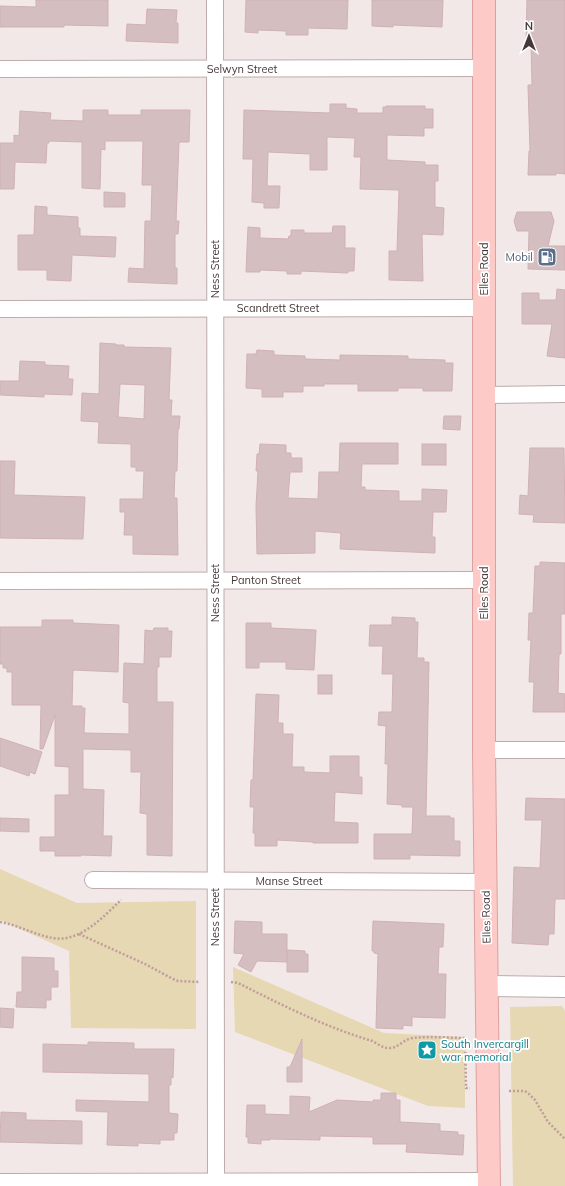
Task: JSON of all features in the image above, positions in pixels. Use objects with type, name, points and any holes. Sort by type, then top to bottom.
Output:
[{"type":"main road","name":"Elles Road","points":[[484,0],[484,750],[488,986],[489,1184]]},
{"type":"street","name":"Ness Street","points":[[214,0],[216,1184]]},
{"type":"street","name":"Selwyn Street","points":[[0,69],[484,68]]},
{"type":"street","name":"Scandrett Street","points":[[0,309],[484,308]]},
{"type":"street","points":[[484,395],[565,394]]},
{"type":"street","name":"Panton Street","points":[[0,581],[484,580]]},
{"type":"street","points":[[484,750],[565,750]]},
{"type":"street","name":"Manse Street","points":[[93,880],[486,882]]},
{"type":"street","points":[[488,986],[565,987]]},
{"type":"street","points":[[0,1182],[489,1184]]},
{"type":"path","points":[[0,922],[54,938],[65,938],[79,934],[95,923],[121,900]]},
{"type":"path","points":[[79,934],[145,964],[173,979],[178,981],[199,982]]},
{"type":"path","points":[[232,982],[238,983],[312,1019],[357,1037],[371,1040],[388,1048],[395,1047],[404,1041],[413,1038],[465,1038],[466,1088]]},
{"type":"path","points":[[508,1091],[525,1092],[529,1094],[535,1100],[548,1122],[565,1139]]},
{"type":"shaded area","points":[[0,869],[77,903],[196,901],[196,1029],[71,1028],[69,951],[0,920]]},
{"type":"shaded area","points":[[233,967],[384,1033],[465,1037],[465,1108],[428,1106],[235,1032]]},
{"type":"shaded area","points":[[562,1006],[565,1011],[565,1186],[513,1186],[510,1007]]},
{"type":"building","points":[[36,0],[108,0],[108,26],[64,25],[64,27],[0,27],[0,6],[36,7]]},
{"type":"building","points":[[246,0],[348,0],[347,29],[308,28],[308,35],[286,35],[286,31],[258,30],[258,33],[245,32]]},
{"type":"building","points":[[372,0],[443,0],[442,27],[393,25],[393,27],[372,26]]},
{"type":"building","points":[[527,0],[565,0],[565,174],[556,173],[556,175],[528,175],[530,151],[528,85],[532,85],[531,42],[526,42]]},
{"type":"building","points":[[147,9],[177,10],[176,23],[178,23],[178,43],[126,41],[127,24],[146,25]]},
{"type":"building","points":[[330,104],[346,104],[346,108],[357,109],[357,113],[383,113],[383,107],[386,106],[425,106],[425,109],[433,109],[433,128],[424,128],[424,136],[387,135],[387,160],[425,162],[425,165],[438,165],[438,181],[435,181],[435,207],[444,208],[443,235],[422,234],[423,281],[389,280],[389,251],[397,251],[399,190],[360,189],[361,157],[354,157],[355,138],[327,137],[327,170],[310,170],[310,154],[268,152],[267,186],[280,186],[279,208],[264,208],[264,203],[252,202],[253,159],[243,159],[244,110],[330,113]]},
{"type":"building","points":[[83,110],[108,110],[108,115],[141,115],[141,110],[190,110],[189,142],[179,142],[176,221],[179,221],[178,234],[175,234],[175,268],[177,268],[177,284],[128,282],[129,268],[144,269],[145,221],[151,221],[152,185],[142,185],[143,141],[105,141],[105,150],[101,149],[100,189],[82,188],[82,142],[49,141],[49,143],[47,143],[46,163],[15,162],[14,189],[0,189],[0,143],[14,143],[14,135],[19,136],[20,111],[51,113],[50,120],[83,121]]},
{"type":"building","points":[[104,192],[125,193],[125,207],[104,207]]},
{"type":"building","points":[[35,206],[47,207],[47,215],[78,217],[80,236],[116,237],[115,257],[72,255],[71,281],[47,280],[47,270],[18,270],[18,235],[34,235]]},
{"type":"building","points":[[517,212],[551,212],[554,221],[548,246],[565,246],[565,270],[528,269],[529,231],[517,231],[514,221]]},
{"type":"building","points":[[333,226],[345,226],[345,248],[355,248],[354,271],[348,271],[348,273],[301,271],[301,274],[287,274],[287,271],[260,270],[260,272],[246,272],[248,227],[260,228],[260,238],[288,239],[289,236],[291,236],[291,230],[304,230],[304,233],[332,233]]},
{"type":"building","points":[[557,289],[565,290],[565,358],[547,356],[552,324],[522,324],[522,293],[539,293],[539,300],[556,300]]},
{"type":"building","points":[[100,343],[124,345],[124,347],[171,348],[169,400],[172,400],[171,416],[180,416],[174,498],[177,498],[178,555],[133,554],[133,535],[124,535],[125,512],[120,512],[120,499],[143,499],[144,471],[136,471],[136,467],[131,467],[131,444],[98,443],[99,422],[81,421],[82,393],[99,394]],"holes":[[[120,384],[145,385],[144,419],[118,417]]]},
{"type":"building","points":[[257,350],[274,351],[274,355],[305,356],[305,359],[340,360],[340,355],[408,356],[408,359],[445,360],[445,363],[453,363],[452,391],[423,391],[423,388],[398,388],[398,391],[358,391],[358,384],[324,384],[324,386],[303,386],[303,392],[283,392],[283,397],[262,397],[262,389],[246,388],[247,354],[256,354]]},
{"type":"building","points":[[20,361],[45,362],[45,365],[69,366],[68,379],[73,379],[72,395],[44,394],[44,397],[0,395],[0,381],[19,381]]},
{"type":"building","points":[[444,416],[461,416],[460,430],[443,429]]},
{"type":"building","points":[[340,443],[398,443],[398,464],[362,464],[361,487],[365,487],[365,490],[399,491],[399,501],[422,501],[422,489],[447,490],[446,512],[433,512],[432,537],[435,537],[435,553],[340,549],[341,533],[315,531],[315,553],[257,554],[256,506],[258,471],[256,471],[257,454],[259,454],[260,444],[286,445],[286,453],[291,453],[291,458],[302,458],[302,472],[290,472],[288,498],[318,499],[319,472],[339,472]]},
{"type":"building","points":[[422,444],[446,444],[446,465],[422,465]]},
{"type":"building","points":[[530,448],[564,448],[565,523],[533,522],[534,515],[519,514],[520,495],[528,496]]},
{"type":"building","points":[[0,461],[15,461],[14,495],[85,497],[83,539],[0,538]]},
{"type":"building","points":[[540,562],[565,563],[565,614],[561,614],[561,654],[559,654],[558,693],[565,694],[565,712],[533,712],[534,682],[529,682],[531,640],[528,640],[529,613],[533,613],[535,566],[540,566]]},
{"type":"building","points":[[392,617],[415,618],[415,622],[418,622],[417,658],[424,658],[424,662],[429,662],[426,816],[450,816],[450,818],[454,818],[454,841],[460,841],[460,856],[410,855],[410,859],[374,859],[374,834],[412,834],[413,807],[402,807],[402,805],[387,804],[388,764],[385,764],[386,726],[378,725],[379,712],[392,712],[393,674],[382,674],[383,646],[369,646],[370,625],[392,625]]},
{"type":"building","points":[[42,620],[73,620],[73,623],[119,625],[118,672],[73,670],[72,706],[82,706],[82,708],[85,708],[84,733],[129,734],[129,703],[123,702],[124,663],[144,664],[145,630],[153,631],[154,628],[168,628],[168,631],[172,631],[171,657],[159,657],[159,667],[157,667],[157,702],[173,702],[172,856],[147,855],[147,814],[140,813],[141,772],[131,772],[131,750],[83,749],[83,789],[104,790],[103,836],[112,836],[111,856],[55,856],[55,851],[40,851],[40,837],[55,837],[55,795],[69,795],[69,767],[55,766],[55,715],[43,749],[40,749],[41,705],[12,705],[12,672],[7,672],[7,668],[3,668],[3,664],[0,664],[0,627],[42,627]]},
{"type":"building","points":[[246,623],[271,623],[271,628],[316,630],[314,670],[286,669],[286,662],[259,662],[259,668],[246,668]]},
{"type":"building","points":[[318,675],[332,675],[332,694],[318,694]]},
{"type":"building","points":[[256,694],[279,695],[278,723],[283,723],[283,734],[293,734],[292,767],[304,767],[304,772],[330,773],[330,756],[359,756],[359,777],[362,777],[362,794],[335,792],[334,822],[358,823],[358,843],[313,843],[277,840],[277,846],[255,846],[255,833],[253,833],[254,807],[250,807],[251,780],[253,780]]},
{"type":"building","points":[[0,738],[42,752],[35,774],[30,772],[29,776],[0,766]]},
{"type":"building","points":[[526,798],[565,799],[565,899],[555,899],[554,934],[549,934],[548,945],[512,943],[514,867],[540,868],[542,820],[525,820]]},
{"type":"building","points":[[0,818],[29,819],[29,832],[0,831]]},
{"type":"building","points":[[235,921],[262,922],[262,934],[287,934],[287,962],[257,961],[251,972],[238,965],[244,954],[234,953]]},
{"type":"building","points":[[373,921],[444,924],[443,947],[439,947],[438,974],[446,974],[445,1018],[412,1017],[412,1026],[403,1025],[403,1029],[376,1028],[378,954],[372,951]]},
{"type":"building","points":[[287,950],[305,951],[305,954],[308,954],[308,972],[287,972]]},
{"type":"building","points":[[22,957],[54,958],[54,971],[58,971],[58,987],[51,987],[51,1000],[46,1000],[46,1008],[16,1007],[17,992],[22,992]]},
{"type":"building","points":[[0,1008],[14,1009],[13,1028],[0,1027]]},
{"type":"building","points":[[302,1039],[302,1082],[287,1082],[287,1067],[290,1067]]},
{"type":"building","points":[[88,1042],[134,1043],[134,1049],[174,1049],[173,1078],[171,1077],[171,1085],[169,1085],[169,1113],[178,1114],[177,1133],[174,1133],[174,1140],[160,1140],[160,1144],[138,1143],[138,1146],[107,1145],[108,1112],[76,1111],[76,1100],[149,1102],[149,1074],[43,1072],[43,1044],[88,1045]]},
{"type":"building","points":[[381,1093],[396,1093],[396,1100],[400,1100],[400,1122],[440,1124],[440,1131],[458,1132],[458,1135],[464,1135],[463,1155],[406,1152],[407,1144],[373,1144],[373,1137],[320,1136],[320,1140],[270,1139],[261,1140],[261,1144],[248,1143],[248,1137],[246,1137],[247,1105],[265,1105],[265,1114],[290,1115],[290,1096],[310,1097],[309,1112],[337,1100],[373,1102],[373,1100],[381,1100]]},
{"type":"building","points":[[1,1112],[26,1113],[26,1120],[82,1121],[82,1144],[0,1142]]},
{"type":"place","name":"Mobil","points":[[547,257]]},
{"type":"place","name":"South Invercargill war memorial","points":[[427,1050]]}]
